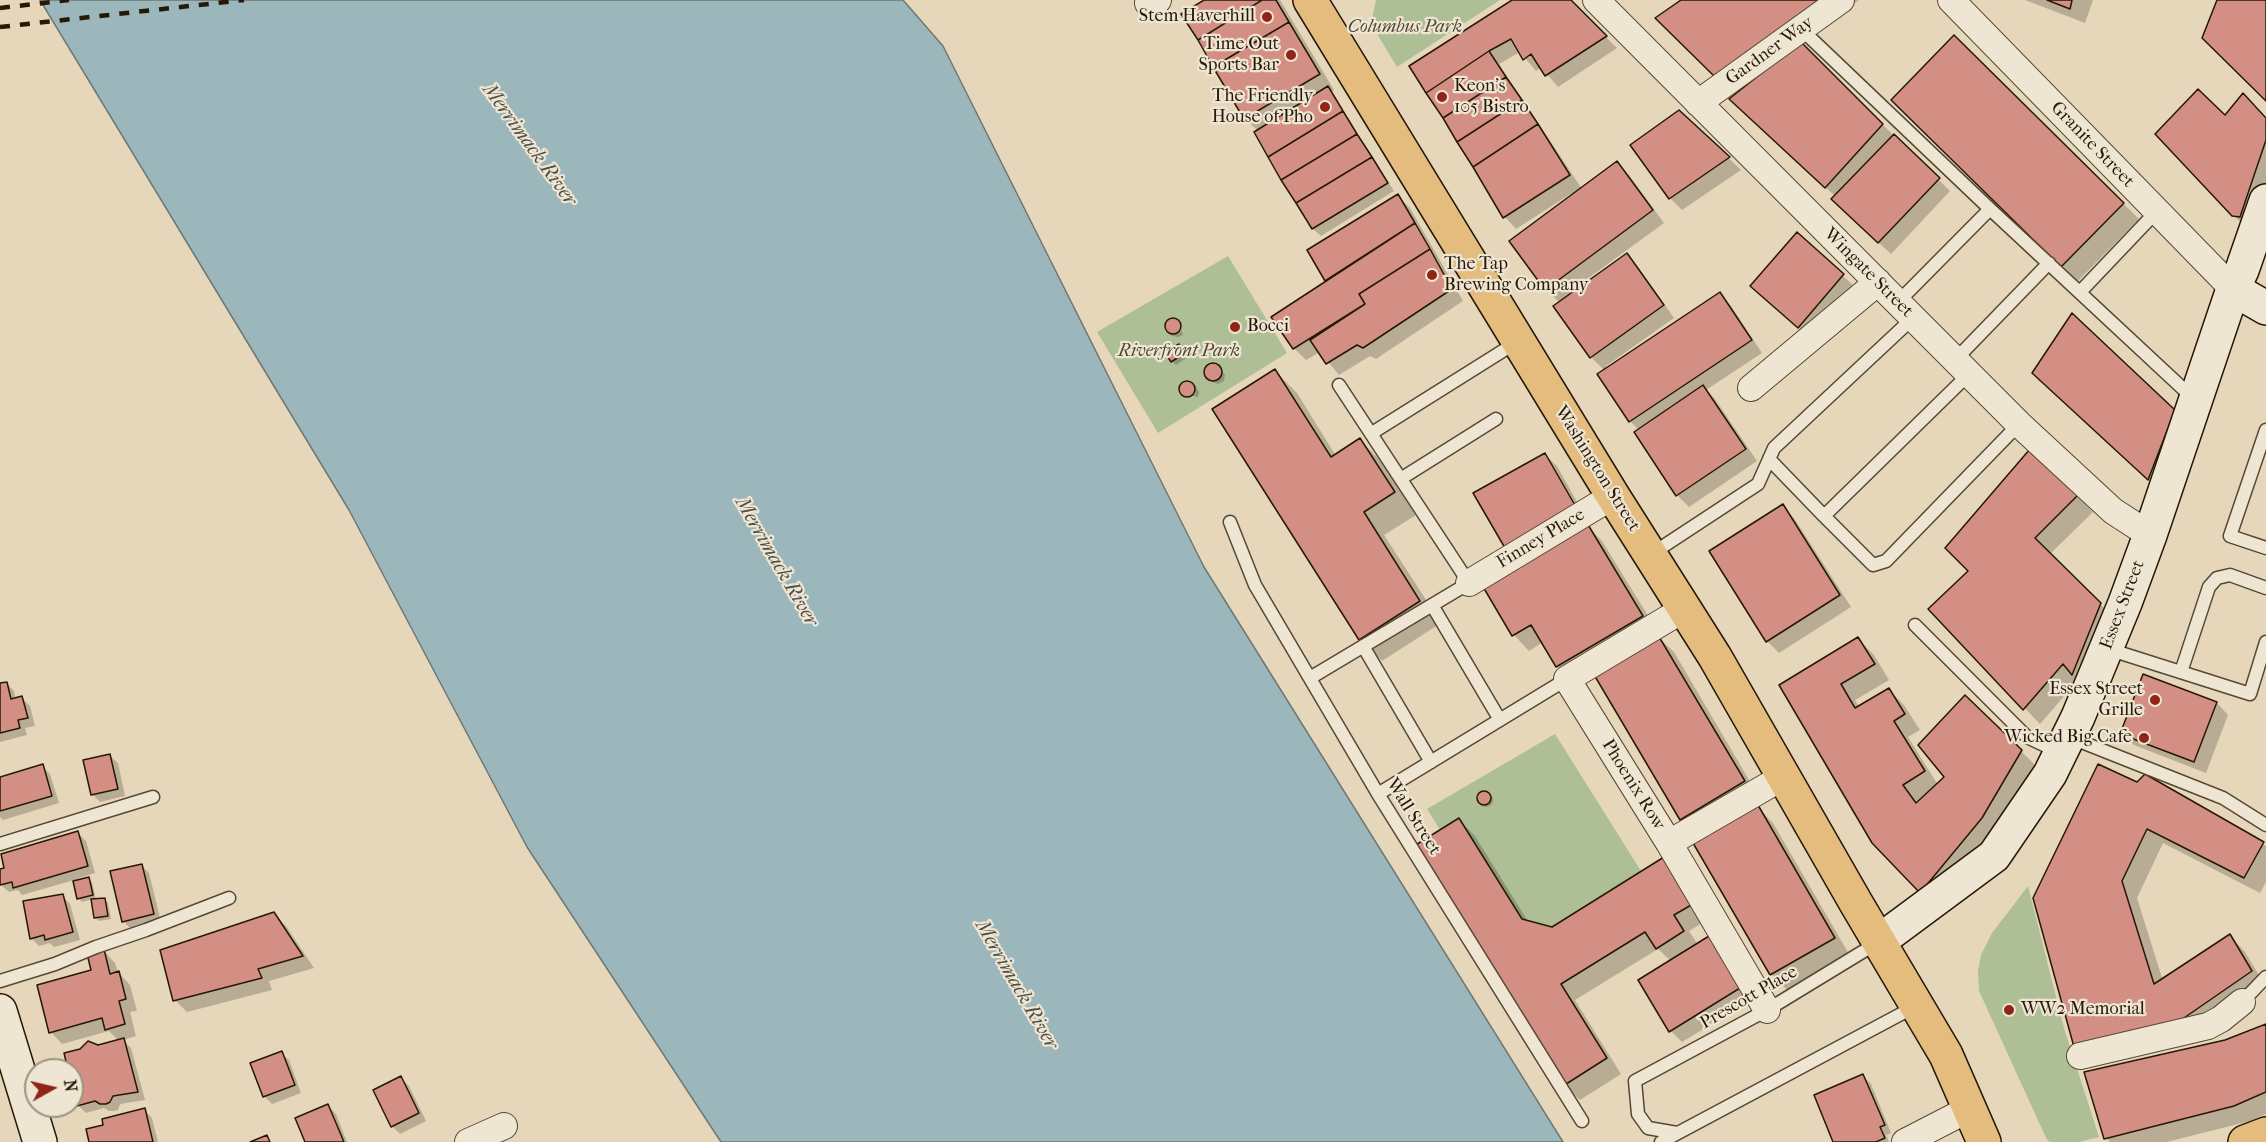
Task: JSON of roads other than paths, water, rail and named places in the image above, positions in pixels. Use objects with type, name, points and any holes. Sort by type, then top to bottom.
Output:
[{"type":"main road","name":"Washington Street","points":[[1310,0],[1518,342],[1715,657],[1878,942],[1946,1055],[1984,1142]]},
{"type":"main road","name":"Essex Street","points":[[1878,942],[1994,856],[2050,774],[2106,648],[2150,535],[2233,289],[2266,201]]},
{"type":"main road","points":[[2233,289],[2266,308]]},
{"type":"main road","points":[[0,1011],[40,1142]]},
{"type":"main road","points":[[2245,1142],[2266,1134]]},
{"type":"street","name":"Wingate Street","points":[[1596,0],[2019,424],[2113,511],[2150,535]]},
{"type":"street","name":"Gardner Way","points":[[1698,103],[1841,0]]},
{"type":"street","name":"Granite Street","points":[[1951,0],[2233,289]]},
{"type":"street","points":[[1751,388],[1878,282]]},
{"type":"street","name":"Finney Place","points":[[1469,583],[1613,496]]},
{"type":"street","points":[[1567,679],[1684,609]]},
{"type":"street","name":"Phoenix Row","points":[[1567,679],[1669,843],[1767,1010]]},
{"type":"street","points":[[1669,843],[1783,777]]},
{"type":"street","points":[[2080,1056],[2208,1026],[2221,1019],[2241,1002]]},
{"type":"street","points":[[1905,1142],[1971,1108]]},
{"type":"street","points":[[468,1142],[504,1126]]},
{"type":"lane","points":[[1801,28],[1990,209],[2195,400]]},
{"type":"lane","points":[[1650,555],[1758,484],[1774,448],[1906,310],[1990,209]]},
{"type":"lane","points":[[2080,291],[2157,211]]},
{"type":"lane","points":[[1824,516],[1962,367],[2049,263]]},
{"type":"lane","points":[[1372,433],[1518,342]]},
{"type":"lane","points":[[1310,678],[1469,583],[1339,385]]},
{"type":"lane","points":[[1402,478],[1496,419]]},
{"type":"lane","points":[[1769,459],[1873,565],[1886,561],[2019,424]]},
{"type":"lane","points":[[2266,430],[2230,536],[2266,548]]},
{"type":"lane","name":"Wall Street","points":[[1230,522],[1255,585],[1378,794],[1582,1121]]},
{"type":"lane","points":[[2181,672],[2209,586],[2217,578],[2230,575],[2266,588]]},
{"type":"lane","points":[[1432,605],[1500,720]]},
{"type":"lane","points":[[1915,625],[2027,737],[2064,745],[2223,798],[2266,825]]},
{"type":"lane","points":[[2106,648],[2250,693],[2266,642]]},
{"type":"lane","points":[[1364,646],[1431,762]]},
{"type":"lane","points":[[1378,794],[1567,679]]},
{"type":"lane","points":[[0,844],[153,797]]},
{"type":"lane","points":[[0,981],[55,964],[229,898]]},
{"type":"lane","name":"Prescott Place","points":[[1677,1133],[1647,1128],[1638,1114],[1635,1081],[1767,1010],[1878,942]]},
{"type":"lane","points":[[2241,1002],[2266,977]]},
{"type":"lane","points":[[1661,1142],[1917,1006]]},
{"type":"water","name":"Merrimack River","points":[[40,0],[903,0],[943,46],[1204,567],[1563,1142],[721,1142],[527,847],[349,510]]},
{"type":"railway","points":[[0,8],[69,0]]},
{"type":"railway","points":[[0,27],[244,0]]},
{"type":"place","name":"Stem Haverhill","points":[[1267,17]]},
{"type":"place","name":"Time Out Sports Bar","points":[[1291,55]]},
{"type":"place","name":"Keon's 105 Bistro","points":[[1442,97]]},
{"type":"place","name":"The Friendly House of Pho","points":[[1325,107]]},
{"type":"place","name":"The Tap Brewing Company","points":[[1432,275]]},
{"type":"place","name":"Bocci","points":[[1235,327]]},
{"type":"place","name":"Essex Street Grille","points":[[2155,700]]},
{"type":"place","name":"Wicked Big Cafe","points":[[2144,738]]},
{"type":"place","name":"WW2 Memorial","points":[[2009,1010]]},
{"type":"park label","name":"Columbus Park","points":[[1405,28]]},
{"type":"park label","name":"Riverfront Park","points":[[1179,352]]}]
